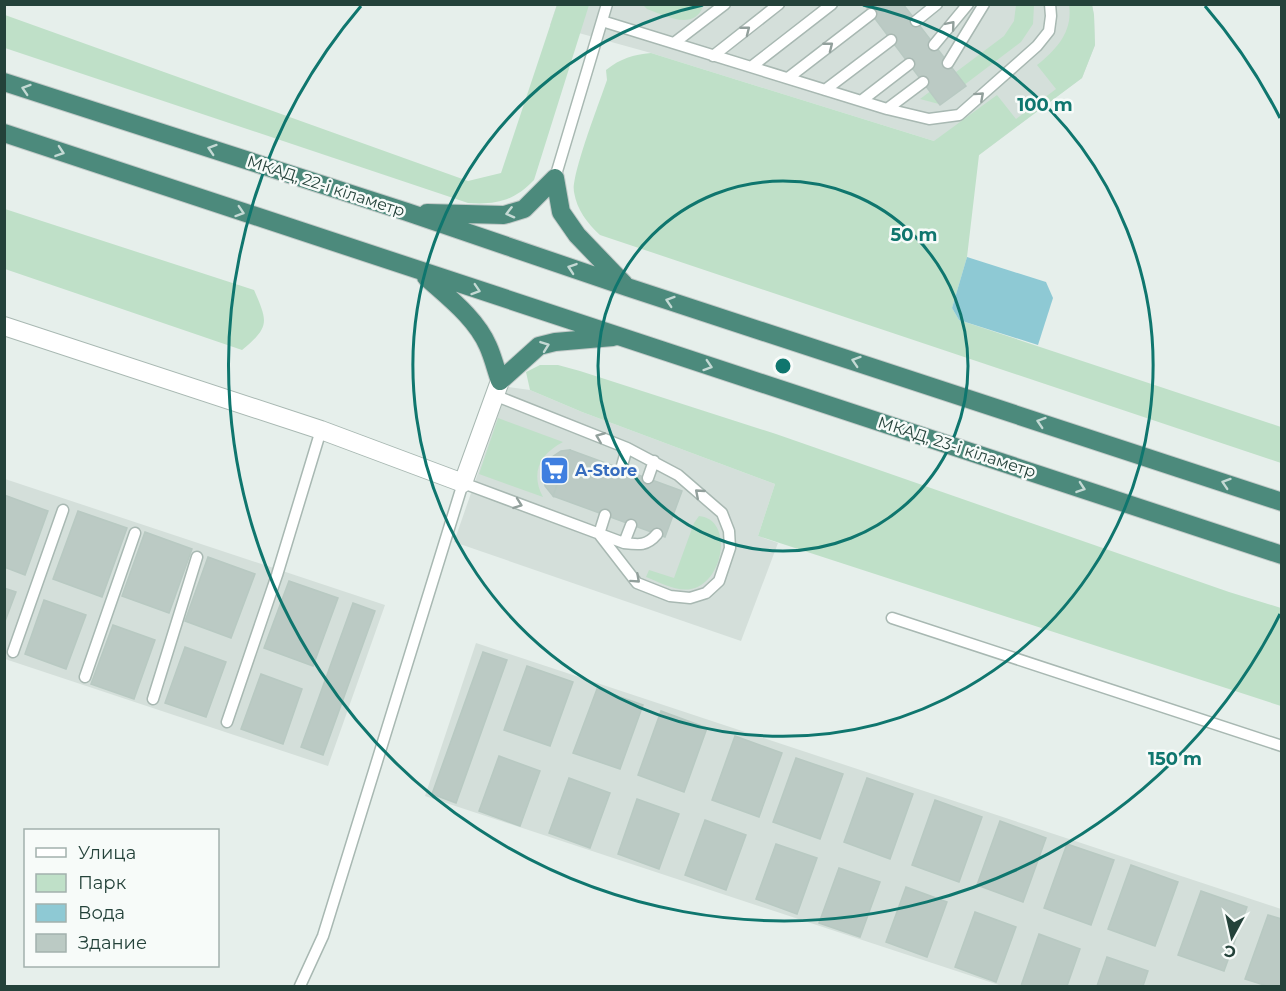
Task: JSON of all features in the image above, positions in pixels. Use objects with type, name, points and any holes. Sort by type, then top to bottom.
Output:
[{"type":"highway","name":"МКАД, 22-і кіламетр","points":[[4,82],[407,212],[647,294],[1281,502]]},
{"type":"highway","points":[[4,133],[626,338]]},
{"type":"highway","points":[[407,212],[504,215],[524,209],[555,177]]},
{"type":"highway","points":[[555,177],[561,212],[577,235],[627,287]]},
{"type":"highway","points":[[421,272],[476,326],[488,345],[497,388]]},
{"type":"highway","points":[[497,388],[539,346],[555,342],[626,338]]},
{"type":"highway","name":"МКАД, 23-і кіламетр","points":[[626,338],[1281,555]]},
{"type":"street","points":[[4,326],[321,430],[463,483],[497,388]]},
{"type":"lane","points":[[555,177],[607,4]]},
{"type":"lane","points":[[675,43],[725,4]]},
{"type":"lane","points":[[713,56],[779,4]]},
{"type":"lane","points":[[751,67],[832,4]]},
{"type":"lane","points":[[934,45],[968,4]]},
{"type":"lane","points":[[948,63],[984,4]]},
{"type":"lane","points":[[602,21],[887,110],[929,119],[959,115],[1036,46],[1048,31],[1051,16],[1050,4]]},
{"type":"lane","points":[[916,21],[931,6]]},
{"type":"lane","points":[[788,78],[871,14]]},
{"type":"lane","points":[[825,90],[891,40]]},
{"type":"lane","points":[[861,101],[909,64]]},
{"type":"lane","points":[[887,110],[923,82]]},
{"type":"lane","points":[[497,388],[627,448],[678,475],[722,513],[729,531],[730,548],[726,566],[719,581],[706,593],[690,598],[670,596],[637,583],[599,534]]},
{"type":"lane","points":[[227,722],[277,575],[321,430]]},
{"type":"lane","points":[[621,469],[627,448]]},
{"type":"lane","points":[[648,478],[654,461]]},
{"type":"lane","points":[[674,488],[678,475]]},
{"type":"lane","points":[[300,987],[323,936],[463,483],[624,543],[642,546],[652,541],[657,534]]},
{"type":"lane","points":[[13,652],[63,510]]},
{"type":"lane","points":[[599,534],[605,515]]},
{"type":"lane","points":[[624,543],[631,525]]},
{"type":"lane","points":[[85,677],[135,533]]},
{"type":"lane","points":[[153,699],[197,557]]},
{"type":"lane","points":[[892,618],[1281,746]]},
{"type":"shaded area","points":[[557,4],[1092,4],[1095,45],[1082,78],[979,155],[651,53],[550,25]]},
{"type":"shaded area","points":[[508,387],[530,390],[582,412],[775,484],[758,536],[778,543],[741,641],[454,542]]},
{"type":"shaded area","points":[[5,479],[385,605],[328,766],[5,659]]},
{"type":"shaded area","points":[[476,643],[1281,909],[1281,986],[1002,986],[425,796]]},
{"type":"green space","points":[[699,4],[703,6],[699,14],[686,20],[662,15],[643,5]]},
{"type":"green space","points":[[557,5],[589,5],[534,180],[512,197],[487,203],[468,203],[5,48],[5,15],[468,181],[501,173]]},
{"type":"green space","points":[[1016,5],[1034,5],[1033,24],[1021,42],[939,104],[920,99],[1004,36],[1014,21]]},
{"type":"green space","points":[[1069,5],[1092,5],[1095,45],[1082,78],[979,155],[967,257],[952,308],[959,320],[1281,427],[1281,463],[600,235],[580,210],[574,192],[577,170],[607,80],[606,70],[622,60],[651,53],[934,141],[997,95],[1016,119],[1056,89],[1037,65],[1062,39],[1070,14]]},
{"type":"green space","points":[[5,209],[254,290],[264,317],[262,329],[242,350],[5,269]]},
{"type":"green space","points":[[540,365],[558,365],[580,371],[776,434],[1229,592],[1281,608],[1281,706],[758,536],[775,484],[582,412],[530,390],[526,372]]},
{"type":"green space","points":[[498,418],[563,442],[548,452],[540,465],[537,480],[543,497],[479,474]]},
{"type":"green space","points":[[699,516],[710,520],[717,528],[721,539],[717,564],[711,575],[702,584],[686,590],[646,577],[649,570],[674,578],[694,523]]},
{"type":"water","points":[[967,257],[1046,282],[1053,298],[1038,345],[959,320],[952,308]]},
{"type":"building","points":[[864,4],[903,4],[966,86],[940,105]]},
{"type":"building","points":[[570,450],[682,491],[665,537],[553,496]]},
{"type":"building","points":[[570,450],[553,496],[545,486],[544,474],[547,465],[552,457],[561,451]]},
{"type":"building","points":[[4,495],[48,511],[25,575],[4,567]]},
{"type":"building","points":[[78,511],[127,528],[102,597],[53,579]]},
{"type":"building","points":[[145,532],[192,549],[169,613],[122,596]]},
{"type":"building","points":[[208,557],[255,574],[231,638],[185,621]]},
{"type":"building","points":[[289,581],[338,598],[313,666],[264,648]]},
{"type":"building","points":[[4,588],[16,592],[4,624]]},
{"type":"building","points":[[44,600],[86,615],[66,669],[25,654]]},
{"type":"building","points":[[353,603],[375,611],[323,755],[301,747]]},
{"type":"building","points":[[113,625],[155,640],[134,699],[91,684]]},
{"type":"building","points":[[185,647],[226,662],[206,717],[165,703]]},
{"type":"building","points":[[483,652],[507,660],[456,803],[432,794]]},
{"type":"building","points":[[527,666],[573,682],[550,746],[504,730]]},
{"type":"building","points":[[261,674],[302,689],[283,744],[241,729]]},
{"type":"building","points":[[597,689],[643,705],[620,769],[573,753]]},
{"type":"building","points":[[661,711],[707,728],[684,792],[638,775]]},
{"type":"building","points":[[735,736],[782,753],[759,817],[712,800]]},
{"type":"building","points":[[499,756],[540,771],[520,826],[479,811]]},
{"type":"building","points":[[796,758],[843,774],[820,839],[773,822]]},
{"type":"building","points":[[569,778],[610,793],[590,848],[549,833]]},
{"type":"building","points":[[867,778],[913,794],[890,859],[844,842]]},
{"type":"building","points":[[637,799],[679,814],[659,869],[618,854]]},
{"type":"building","points":[[935,800],[982,817],[959,882],[912,865]]},
{"type":"building","points":[[705,820],[746,835],[726,890],[685,875]]},
{"type":"building","points":[[1000,821],[1046,838],[1023,902],[977,885]]},
{"type":"building","points":[[776,844],[817,858],[797,914],[756,899]]},
{"type":"building","points":[[1067,844],[1114,860],[1091,925],[1044,908]]},
{"type":"building","points":[[1131,865],[1178,882],[1155,946],[1108,929]]},
{"type":"building","points":[[839,868],[880,882],[860,937],[819,923]]},
{"type":"building","points":[[906,887],[947,902],[927,957],[886,942]]},
{"type":"building","points":[[1201,891],[1247,907],[1224,971],[1178,955]]},
{"type":"building","points":[[975,912],[1016,927],[996,982],[955,967]]},
{"type":"building","points":[[1268,915],[1282,919],[1282,986],[1267,986],[1245,979]]},
{"type":"building","points":[[1039,934],[1080,949],[1067,986],[1021,986]]},
{"type":"building","points":[[1107,957],[1148,971],[1143,986],[1097,986]]},
{"type":"place","name":"A-Store","points":[[554,470]]}]
